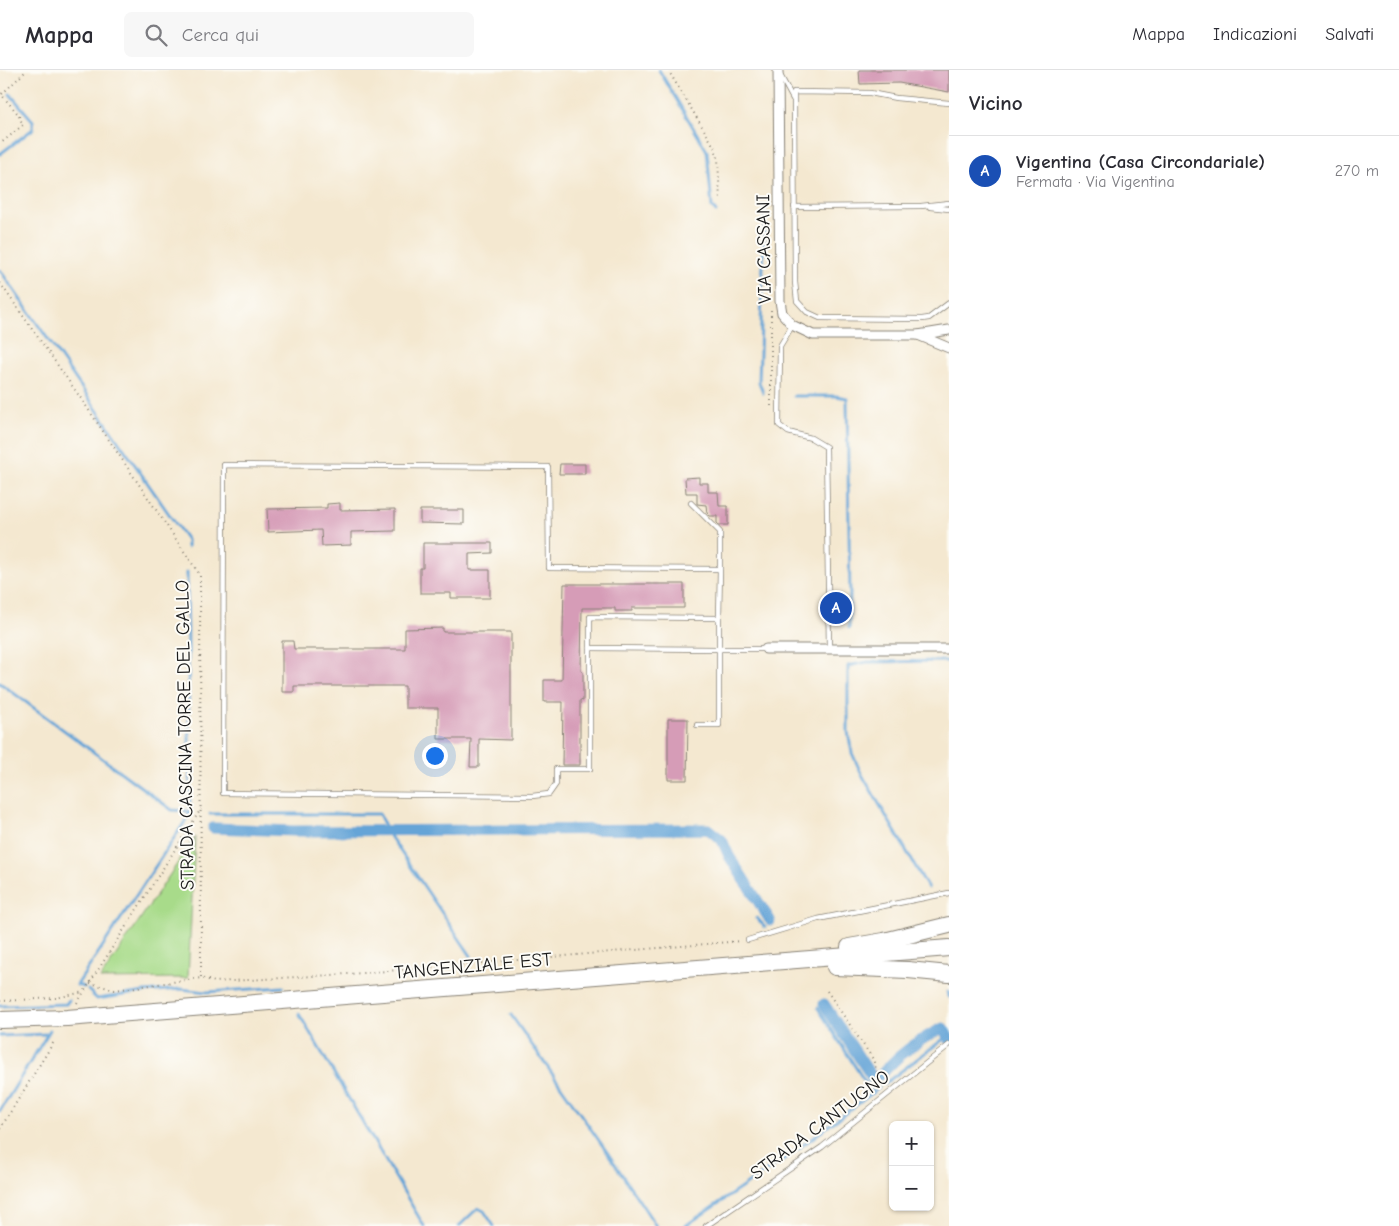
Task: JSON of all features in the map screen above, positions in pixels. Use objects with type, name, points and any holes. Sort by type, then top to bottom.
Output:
[{"type":"highway","points":[[718,967],[884,941],[949,925]]},
{"type":"highway","name":"TANGENZIALE EST","points":[[0,1020],[67,1018],[949,948]]},
{"type":"highway","points":[[718,967],[769,970],[838,967],[949,974]]},
{"type":"street","name":"VIA CASSANI","points":[[778,71],[780,300],[782,313],[792,325],[813,335],[918,335],[949,330]]},
{"type":"street","name":"VIA CASSANI","points":[[918,335],[949,348]]},
{"type":"street","points":[[766,649],[949,649]]},
{"type":"lane","points":[[778,71],[794,100]]},
{"type":"lane","points":[[949,103],[896,98],[870,93],[794,92],[795,282],[797,300],[807,312],[820,318],[922,319],[930,318],[949,303]]},
{"type":"lane","points":[[794,207],[921,206],[949,203]]},
{"type":"lane","points":[[921,206],[949,209]]},
{"type":"lane","points":[[792,325],[780,346],[779,425],[788,432],[811,438],[826,446],[828,650]]},
{"type":"lane","points":[[719,618],[590,617],[590,769],[556,769],[556,784],[549,794],[532,796],[223,793],[224,465],[548,467],[549,568],[720,568]]},
{"type":"lane","points":[[691,503],[720,532],[720,725],[696,725]]},
{"type":"lane","points":[[590,648],[766,649]]},
{"type":"lane","points":[[748,940],[818,919],[949,893]]},
{"type":"lane","name":"STRADA CANTUGNO","points":[[706,1226],[822,1147],[949,1045]]},
{"type":"path","points":[[0,144],[22,125],[18,114],[1,94],[27,70]]},
{"type":"path","points":[[668,70],[715,148],[718,158],[720,201]]},
{"type":"path","name":"STRADA CASCINA TORRE DEL GALLO","points":[[0,282],[200,575],[201,978]]},
{"type":"path","points":[[75,1006],[201,809]]},
{"type":"path","points":[[90,983],[115,990],[201,978],[214,982],[364,973],[748,940]]},
{"type":"path","points":[[827,991],[872,1059],[880,1082],[888,1094]]},
{"type":"path","points":[[0,1001],[56,998],[84,992]]},
{"type":"path","points":[[0,1129],[55,1040]]},
{"type":"green space","points":[[195,837],[188,978],[100,979]]},
{"type":"building","points":[[859,70],[949,70],[949,92],[899,83],[860,84]]},
{"type":"building","points":[[560,464],[585,464],[585,474],[559,474]]},
{"type":"building","points":[[699,477],[699,483],[708,483],[708,492],[718,492],[719,506],[728,506],[728,525],[719,525],[717,523],[717,516],[710,516],[707,513],[706,505],[697,504],[697,493],[686,493],[685,478]]},
{"type":"building","points":[[340,503],[340,510],[395,509],[395,531],[351,532],[351,545],[322,546],[321,530],[268,532],[267,509],[327,508],[327,504]]},
{"type":"building","points":[[420,510],[464,510],[464,524],[420,523]]},
{"type":"building","points":[[423,543],[492,543],[492,553],[469,554],[469,570],[490,570],[490,598],[451,598],[451,593],[420,593]]},
{"type":"building","points":[[564,584],[684,584],[684,608],[632,608],[632,611],[615,611],[615,608],[582,608],[581,671],[583,672],[583,701],[580,700],[580,765],[562,765],[563,702],[544,702],[544,680],[562,680]]},
{"type":"building","points":[[443,628],[443,632],[511,632],[511,740],[479,739],[479,767],[470,767],[471,739],[438,739],[438,708],[405,708],[405,686],[294,686],[294,692],[282,692],[282,641],[293,641],[294,649],[405,649],[405,629]]},
{"type":"building","points":[[668,719],[688,719],[687,780],[668,780]]},
{"type":"waterway","points":[[659,70],[707,151],[712,207],[716,212]]},
{"type":"waterway","points":[[0,154],[33,129],[33,121],[10,94]]},
{"type":"waterway","points":[[763,393],[759,382],[765,205]]},
{"type":"waterway","points":[[0,270],[187,540],[187,547]]},
{"type":"waterway","points":[[794,396],[836,396],[847,398],[849,628]]},
{"type":"waterway","points":[[84,987],[77,985],[190,814],[187,572]]},
{"type":"waterway","points":[[928,888],[861,773],[852,753],[848,732],[848,666],[867,662],[949,661]]},
{"type":"waterway","points":[[0,683],[172,810],[186,811],[190,814]]},
{"type":"waterway","points":[[210,814],[379,814],[385,826]]},
{"type":"waterway","points":[[213,828],[294,831],[708,829],[722,840],[729,856],[770,920]]},
{"type":"waterway","points":[[390,836],[471,956]]},
{"type":"waterway","points":[[757,918],[765,927]]},
{"type":"waterway","points":[[88,990],[97,999],[181,989],[207,992],[283,987]]},
{"type":"waterway","points":[[948,992],[949,997]]},
{"type":"waterway","points":[[0,1006],[66,1004],[69,1000]]},
{"type":"waterway","points":[[824,1004],[874,1080]]},
{"type":"waterway","points":[[818,1008],[872,1093]]},
{"type":"waterway","points":[[299,1014],[424,1226]]},
{"type":"waterway","points":[[511,1015],[607,1152],[656,1226]]},
{"type":"waterway","points":[[881,1075],[902,1055],[934,1032],[943,1028],[949,1039]]},
{"type":"waterway","points":[[0,1111],[50,1030]]},
{"type":"waterway","points":[[0,1036],[47,1034]]},
{"type":"waterway","points":[[884,1084],[949,1035]]},
{"type":"waterway","points":[[685,1226],[787,1157],[879,1088]]},
{"type":"waterway","points":[[459,1226],[478,1208],[484,1211],[494,1226]]},
{"type":"place","name":"Vigentina (Casa Circondariale)","points":[[836,608]]}]
